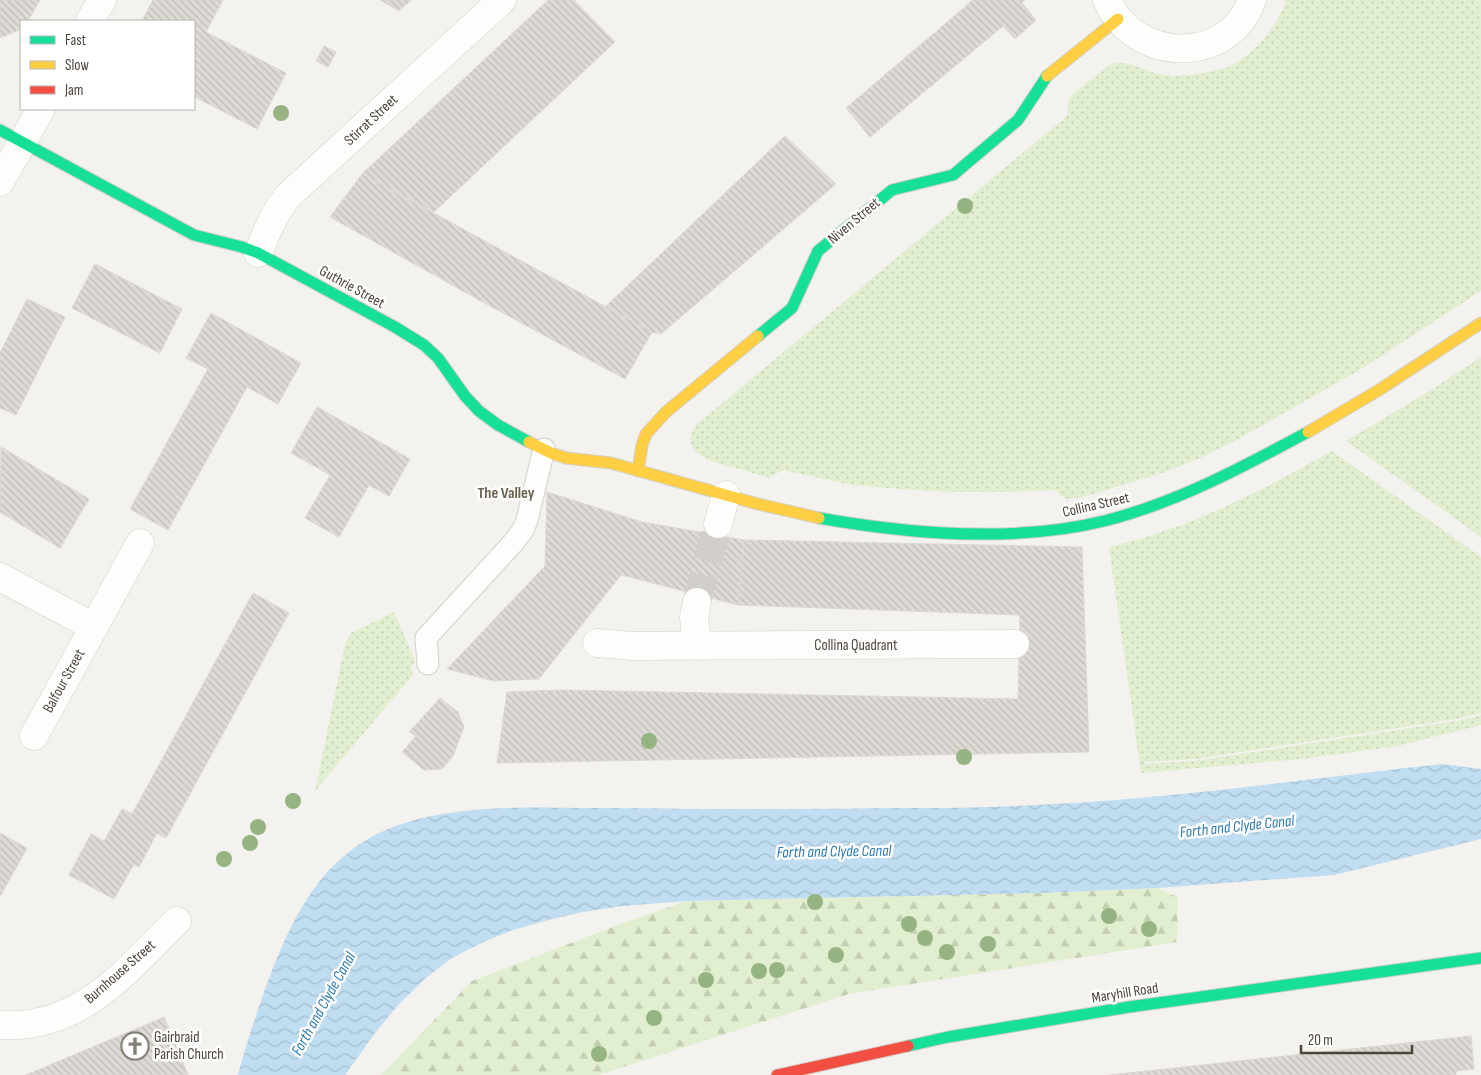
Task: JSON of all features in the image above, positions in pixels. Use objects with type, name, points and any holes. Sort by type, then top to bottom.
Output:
[{"type":"street","points":[[91,20],[102,0]]},
{"type":"street","name":"Stirrat Street","points":[[258,253],[274,216],[289,195],[502,0]]},
{"type":"street","name":"Niven Street","points":[[638,471],[646,434],[666,412],[792,308],[818,251],[892,190],[953,175],[1018,120],[1045,78],[1113,10],[1132,33],[1150,43],[1169,48],[1189,49],[1208,44],[1226,34],[1248,10],[1252,0]]},
{"type":"street","points":[[0,182],[11,136],[39,110]]},
{"type":"street","name":"Guthrie Street","points":[[11,136],[194,235],[232,244],[258,253],[420,342],[440,360],[471,402],[483,414],[544,449],[564,458],[609,463],[674,481]]},
{"type":"street","name":"Collina Street","points":[[674,481],[803,515],[839,522],[943,532],[1007,533],[1071,528],[1110,519],[1152,505],[1224,475],[1291,441],[1404,375],[1481,323]]},
{"type":"street","points":[[718,524],[726,495]]},
{"type":"street","name":"Balfour Street","points":[[34,736],[140,542]]},
{"type":"street","points":[[0,577],[94,627]]},
{"type":"street","points":[[697,602],[694,617],[697,646]]},
{"type":"street","name":"Collina Quadrant","points":[[597,643],[633,646],[1015,644]]},
{"type":"street","name":"Burnhouse Street","points":[[0,1024],[25,1024],[47,1021],[65,1015],[101,993],[124,973],[176,921]]},
{"type":"street","name":"Maryhill Road","points":[[777,1075],[850,1063],[948,1037],[1129,1007],[1481,958]]},
{"type":"lane","points":[[428,664],[426,638],[523,530],[544,449]]},
{"type":"green space","points":[[1286,0],[1481,0],[1481,291],[1363,368],[1237,440],[1200,458],[1162,473],[1083,497],[1066,499],[1055,490],[952,492],[852,485],[783,470],[769,478],[715,462],[699,454],[694,449],[691,443],[696,425],[1067,116],[1069,97],[1099,73],[1115,63],[1131,65],[1154,73],[1173,76],[1195,75],[1227,68],[1257,47],[1277,20]]},
{"type":"green space","points":[[1481,357],[1481,537],[1346,441],[1428,392]]},
{"type":"green space","points":[[1332,451],[1481,557],[1481,713],[1456,719],[1195,759],[1144,762],[1144,764],[1195,761],[1457,721],[1481,715],[1481,725],[1398,746],[1302,759],[1141,773],[1109,547],[1167,530],[1224,507]]},
{"type":"green space","points":[[394,612],[415,660],[411,668],[413,675],[315,791],[345,644],[351,633]]},
{"type":"green space","points":[[1157,888],[1178,897],[1177,942],[849,994],[599,1075],[381,1075],[472,981],[615,926],[687,901],[1043,893]]},
{"type":"water","name":"Forth and Clyde Canal","points":[[1442,764],[1481,769],[1481,839],[1334,875],[1157,888],[1043,893],[687,901],[623,906],[583,912],[513,930],[483,942],[452,958],[427,977],[399,1004],[375,1033],[345,1075],[238,1075],[262,998],[276,961],[292,924],[313,891],[334,865],[358,845],[394,827],[419,819],[445,813],[499,808],[828,809],[962,808],[1037,805],[1201,792]]},
{"type":"building","points":[[0,0],[40,0],[29,20],[20,20],[20,29],[0,38]]},
{"type":"building","points":[[153,0],[223,0],[206,32],[286,73],[257,129],[195,97],[195,20],[143,20]]},
{"type":"building","points":[[380,0],[411,0],[399,11]]},
{"type":"building","points":[[548,0],[574,0],[615,42],[434,212],[362,174]]},
{"type":"building","points":[[973,0],[1025,0],[1022,3],[1036,20],[1015,39],[1003,26],[870,137],[846,108]]},
{"type":"building","points":[[324,46],[336,52],[328,67],[316,61]]},
{"type":"building","points":[[785,136],[836,184],[661,334],[652,332],[605,307]]},
{"type":"building","points":[[362,174],[652,332],[625,379],[330,217]]},
{"type":"building","points":[[95,264],[182,309],[160,353],[72,308]]},
{"type":"building","points":[[27,299],[65,317],[16,415],[0,408],[0,353]]},
{"type":"building","points":[[211,313],[301,363],[278,404],[247,387],[168,530],[130,509],[208,369],[186,358]]},
{"type":"building","points":[[317,407],[410,459],[389,496],[369,485],[339,537],[305,518],[330,475],[291,453]]},
{"type":"building","points":[[1,447],[89,499],[60,548],[0,512]]},
{"type":"building","points":[[547,492],[642,522],[744,540],[738,605],[621,575],[539,679],[494,681],[447,669],[545,566]]},
{"type":"building","points":[[744,540],[1082,547],[1089,752],[497,763],[507,692],[562,690],[1018,699],[1020,615],[738,605]]},
{"type":"building","points":[[253,593],[289,613],[166,838],[157,833],[139,867],[134,864],[114,899],[69,875],[91,834],[104,841],[122,809],[132,814]]},
{"type":"building","points":[[440,698],[458,712],[464,727],[453,756],[442,769],[424,770],[402,752],[416,736],[409,732]]},
{"type":"building","points":[[0,833],[27,848],[0,897]]},
{"type":"building","name":"Gairbraid Parish Church","points":[[164,1017],[188,1075],[26,1075]]},
{"type":"building","points":[[1471,1036],[1474,1069],[1456,1071],[1456,1075],[1109,1075]]},
{"type":"tunnel","points":[[697,602],[718,524]]},
{"type":"traffic: fast","points":[[758,336],[792,308],[818,251],[892,190],[953,175],[1018,120],[1047,76]]},
{"type":"traffic: fast","points":[[0,130],[194,235],[258,253],[395,327],[424,345],[438,358],[465,396],[479,411],[498,425],[529,442]]},
{"type":"traffic: fast","points":[[819,518],[853,524],[962,534],[998,534],[1070,528],[1131,513],[1183,494],[1234,471],[1308,432]]},
{"type":"traffic: fast","points":[[908,1046],[948,1037],[1129,1007],[1481,958]]},
{"type":"traffic: slow","points":[[1047,76],[1118,19]]},
{"type":"traffic: slow","points":[[1308,432],[1379,390],[1481,323]]},
{"type":"traffic: slow","points":[[638,471],[642,445],[646,434],[666,412],[758,336]]},
{"type":"traffic: slow","points":[[529,442],[566,458],[611,463],[758,504],[819,518]]},
{"type":"traffic: jam","points":[[777,1075],[908,1046]]},
{"type":"place","name":"Gairbraid Parish Church","points":[[135,1046]]},
{"type":"district","name":"The Valley","points":[[506,493]]}]
